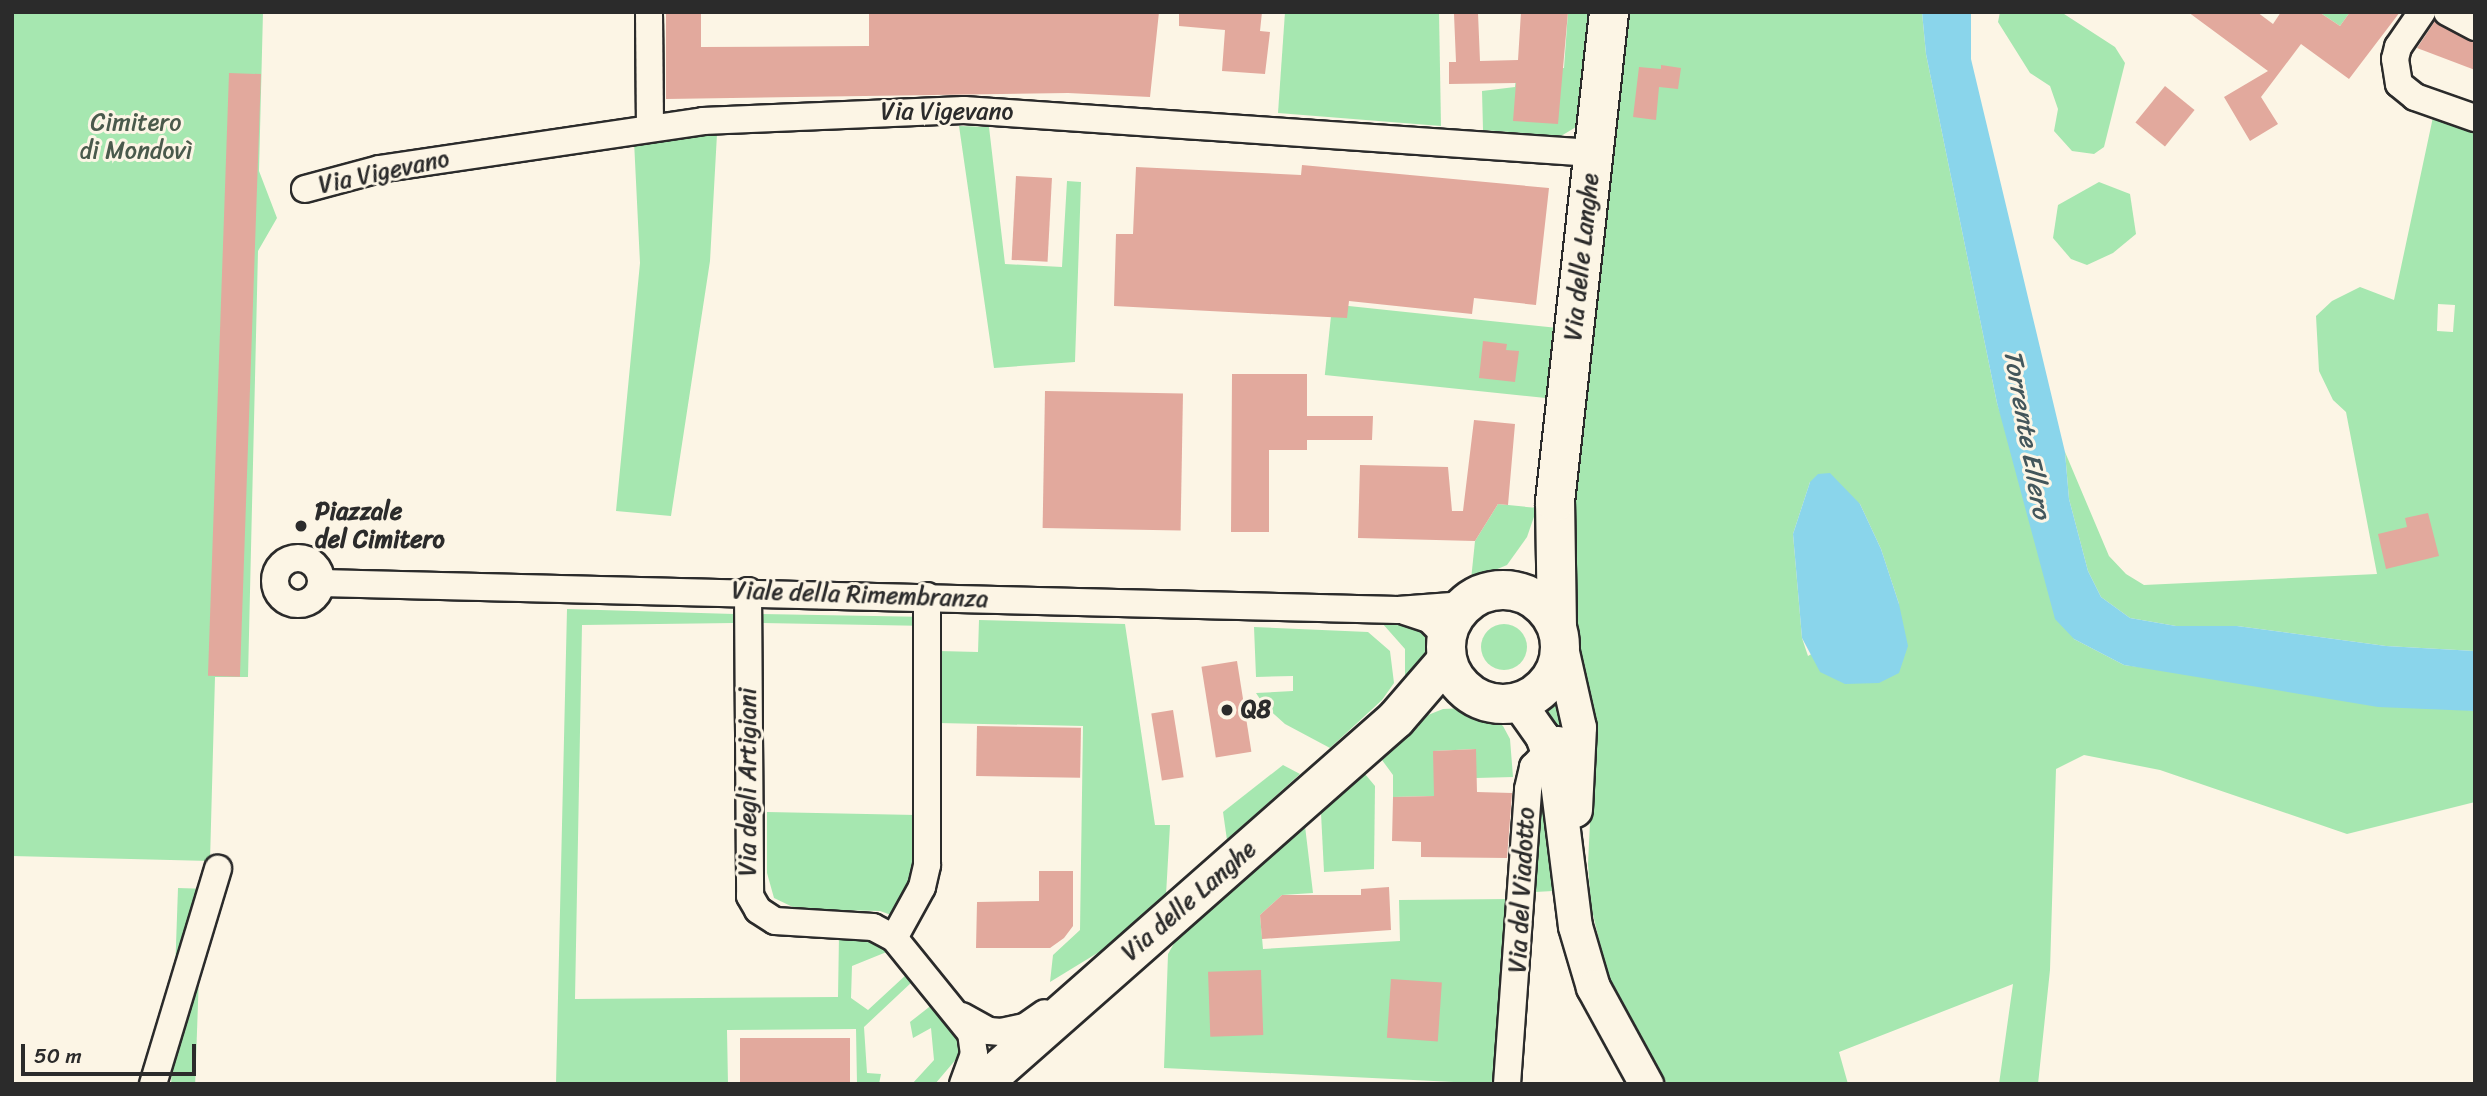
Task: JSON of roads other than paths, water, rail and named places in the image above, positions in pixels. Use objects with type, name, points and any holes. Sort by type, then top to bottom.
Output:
[{"type":"main road","name":"Via delle Langhe","points":[[1518,702],[1550,680],[1558,635],[1555,502],[1609,12]]},
{"type":"main road","name":"Via delle Langhe","points":[[982,1084],[1396,719],[1456,648],[1481,594],[1509,590],[1532,559],[1555,502]]},
{"type":"main road","points":[[1509,590],[1538,602],[1558,635]]},
{"type":"main road","points":[[1456,648],[1495,704],[1518,702]]},
{"type":"street","points":[[649,12],[650,128]]},
{"type":"street","points":[[2422,12],[2399,47],[2395,59],[2399,84],[2414,97],[2475,118]]},
{"type":"street","points":[[2447,12],[2475,27]]},
{"type":"street","name":"Via Vigevano","points":[[305,189],[379,169],[650,128],[782,115],[1014,110],[1593,153]]},
{"type":"street","name":"Viale della Rimembranza","points":[[321,583],[1398,610],[1456,648]]},
{"type":"street","name":"Via degli Artigiani","points":[[748,592],[750,896],[758,910],[775,921],[873,927],[894,938],[962,1016],[974,1044],[963,1084]]},
{"type":"street","points":[[894,938],[922,887],[927,865],[927,597]]},
{"type":"street","points":[[1558,635],[1578,714],[1571,889]]},
{"type":"street","points":[[1518,702],[1549,750],[1556,774],[1575,926],[1592,987],[1646,1084]]},
{"type":"street","name":"Via del Viadotto","points":[[1507,1084],[1528,789],[1533,767],[1578,714]]},
{"type":"street","points":[[153,1084],[218,869]]},
{"type":"street","name":"Via degli Artigiani","points":[[962,1016],[989,1031],[1013,1031],[1034,1023],[1061,1000],[1083,995]]},
{"type":"water","name":"Torrente Ellero","points":[[1922,12],[1971,12],[1971,59],[2065,452],[2069,499],[2088,571],[2101,597],[2130,618],[2176,626],[2237,626],[2386,646],[2475,651],[2475,711],[2378,707],[2124,665],[2074,639],[2055,619],[1997,403],[1926,54]]},
{"type":"water","points":[[1830,473],[1860,504],[1881,549],[1899,604],[1908,646],[1899,673],[1879,683],[1845,684],[1820,672],[1802,638],[1793,534],[1810,482],[1818,474]]},
{"type":"place","name":"Piazzale del Cimitero","points":[[301,526]]},
{"type":"place","name":"Q8","points":[[1227,710]]},
{"type":"park label","name":"Cimitero di Mondovì","points":[[136,137]]}]
